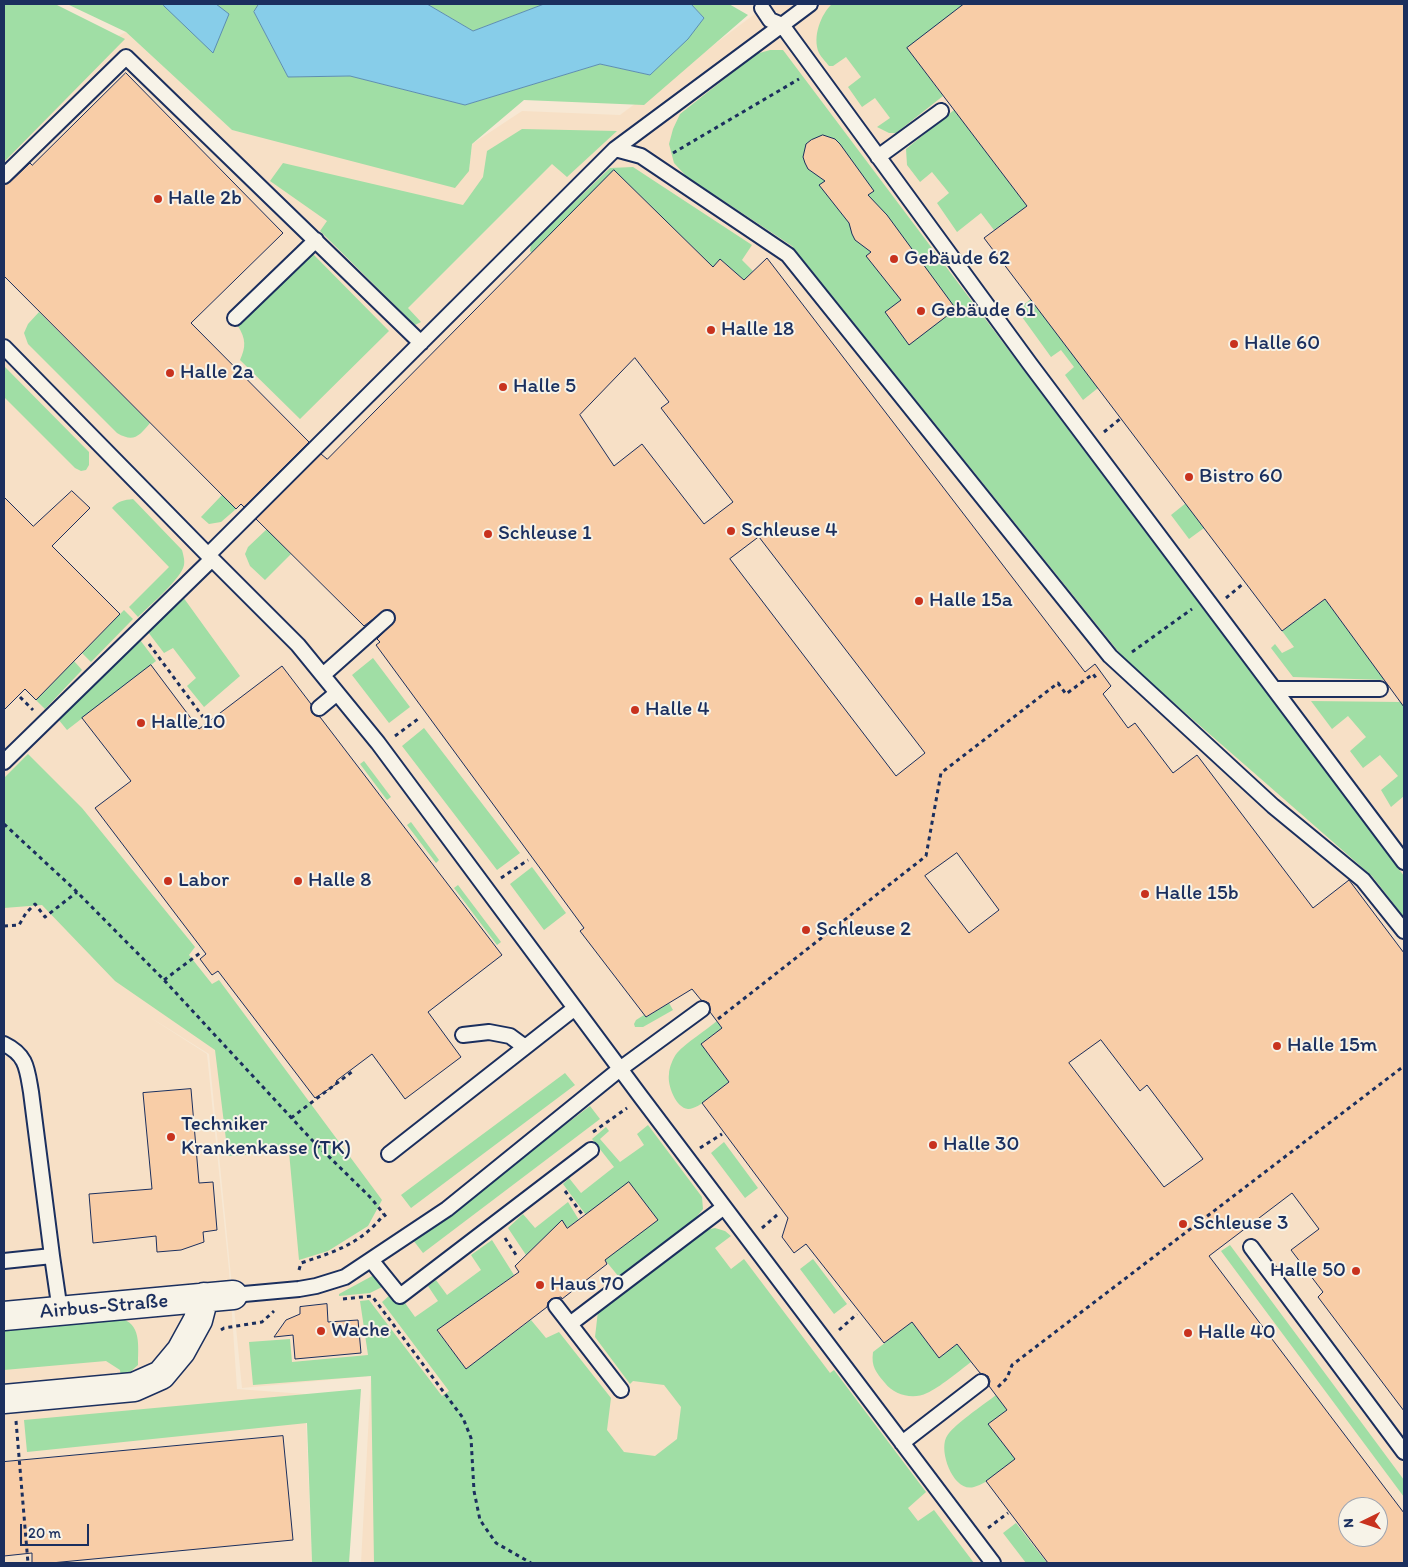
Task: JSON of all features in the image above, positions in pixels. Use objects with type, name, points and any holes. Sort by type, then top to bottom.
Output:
[{"type":"street","name":"Airbus-Straße","points":[[4,1316],[233,1295]]},
{"type":"street","name":"Airbus-Straße","points":[[10,1410],[134,1387],[161,1375],[181,1351],[198,1320],[204,1297]]},
{"type":"lane","points":[[4,762],[139,630],[421,342],[615,149],[810,4]]},
{"type":"lane","points":[[762,8],[770,20],[782,25],[1036,372],[1404,862]]},
{"type":"lane","points":[[4,176],[126,57],[421,342]]},
{"type":"lane","points":[[878,157],[941,111]]},
{"type":"lane","points":[[615,149],[641,156],[788,255],[1110,656],[1272,806],[1363,880],[1404,931]]},
{"type":"lane","points":[[236,318],[316,240]]},
{"type":"lane","points":[[4,347],[298,645],[323,675],[378,743],[620,1069],[993,1563]]},
{"type":"lane","points":[[323,675],[387,618]]},
{"type":"lane","points":[[1274,689],[1380,690]]},
{"type":"lane","points":[[319,708],[337,693]]},
{"type":"lane","points":[[389,1154],[575,1008]]},
{"type":"lane","points":[[233,1295],[316,1286],[345,1276],[448,1209],[620,1069],[702,1009]]},
{"type":"lane","points":[[463,1035],[489,1032],[510,1036],[525,1047]]},
{"type":"lane","points":[[4,1044],[14,1049],[22,1057],[26,1067],[31,1092],[60,1311]]},
{"type":"lane","points":[[371,1260],[400,1296],[592,1150]]},
{"type":"lane","points":[[570,1324],[724,1207]]},
{"type":"lane","points":[[1251,1247],[1404,1452]]},
{"type":"lane","points":[[4,1261],[52,1256]]},
{"type":"lane","points":[[556,1306],[621,1390]]},
{"type":"lane","points":[[902,1443],[981,1382]]},
{"type":"path","points":[[673,153],[802,77]]},
{"type":"path","points":[[1102,434],[1120,419]]},
{"type":"path","points":[[1226,598],[1244,583]]},
{"type":"path","points":[[1125,657],[1196,606]]},
{"type":"path","points":[[139,630],[203,717]]},
{"type":"path","points":[[713,1023],[926,856],[941,772],[1058,683],[1066,694],[1093,674],[1096,678]]},
{"type":"path","points":[[20,697],[34,711]]},
{"type":"path","points":[[390,740],[418,719]]},
{"type":"path","points":[[4,824],[77,892],[164,980],[291,1118],[371,1198],[387,1218]]},
{"type":"path","points":[[499,880],[528,860]]},
{"type":"path","points":[[4,926],[19,924],[35,904],[45,917],[77,892]]},
{"type":"path","points":[[164,980],[200,953]]},
{"type":"path","points":[[996,1389],[1007,1378],[1012,1365],[1404,1066]]},
{"type":"path","points":[[291,1118],[353,1071]]},
{"type":"path","points":[[698,1150],[722,1134]]},
{"type":"path","points":[[299,1271],[301,1264],[354,1242],[375,1227],[384,1214]]},
{"type":"path","points":[[760,1230],[777,1215]]},
{"type":"path","points":[[336,1299],[372,1296],[463,1418],[472,1445],[474,1491],[480,1520],[496,1543],[531,1563]]},
{"type":"path","points":[[836,1332],[858,1314]]},
{"type":"path","points":[[10,1410],[28,1563]]},
{"type":"path","points":[[986,1530],[1008,1513]]},
{"type":"shaded area","points":[[768,4],[771,4],[773,7],[777,4],[1404,4],[1404,1563],[361,1563],[371,1376],[242,1388],[209,1054],[148,1016],[207,1054],[229,1270],[237,1389],[305,1394],[312,1563],[4,1563],[4,144],[106,42],[126,32],[232,130],[469,171],[472,144],[522,111],[620,115]]},
{"type":"green space","points":[[4,4],[55,4],[125,39],[4,162]]},
{"type":"green space","points":[[67,4],[163,4],[164,6],[229,15],[216,4],[259,4],[254,12],[288,77],[350,76],[465,105],[600,64],[650,75],[704,18],[691,4],[729,4],[748,15],[644,105],[524,100],[472,144],[469,171],[455,188],[232,130],[126,32]]},
{"type":"green space","points":[[427,4],[544,4],[473,31]]},
{"type":"green space","points":[[832,4],[964,4],[907,48],[943,96],[896,133],[889,133],[877,127],[890,118],[875,98],[862,107],[848,87],[861,77],[846,57],[833,66],[829,66],[819,53],[817,33],[824,14]]},
{"type":"green space","points":[[770,50],[783,50],[1404,876],[1404,917],[1372,876],[1126,661],[792,246],[686,176],[674,163],[669,144],[680,114],[756,54]]},
{"type":"green space","points":[[954,110],[1027,206],[994,230],[981,213],[957,232],[937,203],[949,193],[932,172],[920,182],[907,165],[906,149]]},
{"type":"green space","points":[[522,129],[617,131],[567,177],[552,164],[408,308],[421,322],[415,325],[320,231],[327,221],[270,181],[283,163],[463,205],[483,177],[487,151]]},
{"type":"green space","points":[[633,167],[752,245],[742,260],[753,271],[744,280],[720,259],[713,267],[614,170],[532,253],[530,251],[531,244],[610,168]]},
{"type":"green space","points":[[313,254],[389,331],[300,419],[240,360],[244,343],[243,335],[238,326]]},
{"type":"green space","points":[[1031,299],[1098,388],[1083,400],[1065,375],[1074,367],[1061,350],[1051,357],[1017,310]]},
{"type":"green space","points":[[39,312],[150,423],[139,435],[132,438],[117,433],[28,344],[24,333],[28,324]]},
{"type":"green space","points":[[4,366],[89,452],[89,465],[86,470],[81,471],[75,468],[4,397]]},
{"type":"green space","points":[[222,495],[236,509],[221,522],[209,524],[201,517]]},
{"type":"green space","points":[[133,499],[182,550],[184,561],[182,571],[178,577],[138,617],[129,607],[169,567],[112,508],[121,501]]},
{"type":"green space","points":[[1186,503],[1204,528],[1189,539],[1171,515]]},
{"type":"green space","points":[[267,529],[291,554],[265,580],[250,566],[245,554],[248,547]]},
{"type":"green space","points":[[183,597],[240,676],[204,707],[187,686],[196,678],[173,648],[164,653],[148,632]]},
{"type":"green space","points":[[1325,599],[1385,680],[1293,677],[1271,648],[1275,644],[1282,653],[1294,647],[1282,631]]},
{"type":"green space","points":[[124,610],[133,619],[91,662],[82,653]]},
{"type":"green space","points":[[140,640],[156,661],[67,730],[58,719]]},
{"type":"green space","points":[[373,658],[410,707],[389,723],[352,675]]},
{"type":"green space","points":[[74,661],[82,670],[45,709],[36,700]]},
{"type":"green space","points":[[1311,701],[1401,702],[1404,707],[1404,796],[1391,807],[1381,790],[1398,776],[1380,755],[1363,768],[1350,751],[1366,737],[1348,716],[1332,729]]},
{"type":"green space","points":[[424,728],[520,853],[497,870],[402,746]]},
{"type":"green space","points":[[28,754],[82,808],[195,947],[189,955],[212,984],[219,980],[382,1200],[368,1226],[328,1251],[299,1260],[289,1152],[228,1156],[215,1050],[115,981],[42,905],[4,908],[4,778]]},
{"type":"green space","points":[[364,761],[391,797],[387,800],[360,764]]},
{"type":"green space","points":[[411,822],[439,860],[436,863],[407,825]]},
{"type":"green space","points":[[532,867],[566,913],[544,930],[510,884]]},
{"type":"green space","points":[[458,885],[501,942],[497,945],[454,888]]},
{"type":"green space","points":[[669,1003],[673,1010],[643,1027],[635,1027],[636,1020],[644,1015],[647,1017]]},
{"type":"green space","points":[[717,1021],[722,1028],[701,1044],[729,1082],[698,1106],[688,1109],[684,1108],[676,1100],[669,1084],[669,1072],[672,1063],[681,1049]]},
{"type":"green space","points":[[565,1073],[575,1085],[411,1208],[401,1195]]},
{"type":"green space","points":[[590,1106],[600,1119],[423,1253],[413,1240]]},
{"type":"green space","points":[[648,1125],[702,1197],[703,1209],[694,1220],[619,1277],[605,1260],[586,1215],[563,1184],[569,1178],[581,1193],[614,1167],[592,1139],[606,1127],[609,1131],[600,1139],[620,1162],[644,1145],[637,1134]]},
{"type":"green space","points":[[724,1142],[758,1188],[745,1198],[711,1153]]},
{"type":"green space","points":[[568,1202],[579,1220],[567,1228],[562,1221],[526,1255],[508,1228],[523,1214],[535,1228]]},
{"type":"green space","points":[[715,1228],[725,1231],[731,1236],[715,1248],[731,1269],[744,1259],[830,1373],[834,1370],[926,1492],[908,1508],[918,1521],[934,1510],[974,1563],[374,1563],[371,1376],[253,1385],[249,1342],[290,1339],[292,1362],[368,1355],[360,1301],[369,1300],[442,1396],[449,1391],[382,1302],[390,1295],[405,1303],[415,1317],[438,1301],[428,1286],[436,1280],[447,1295],[481,1270],[471,1255],[492,1240],[514,1275],[437,1331],[466,1369],[531,1320],[546,1338],[559,1332],[611,1398],[607,1430],[624,1452],[655,1456],[677,1439],[681,1407],[664,1385],[633,1381],[630,1384],[595,1337],[598,1311],[706,1230]]},
{"type":"green space","points":[[1230,1245],[1404,1480],[1404,1497],[1221,1251]]},
{"type":"green space","points":[[813,1259],[847,1304],[834,1314],[800,1269]]},
{"type":"green space","points":[[374,1275],[382,1287],[370,1293],[339,1296],[339,1294]]},
{"type":"green space","points":[[119,1318],[132,1325],[138,1343],[138,1365],[121,1380],[120,1370],[106,1361],[4,1370],[4,1329]]},
{"type":"green space","points":[[912,1322],[939,1358],[957,1344],[971,1362],[937,1387],[927,1393],[916,1396],[904,1395],[893,1391],[877,1372],[873,1362],[873,1352]]},
{"type":"green space","points":[[361,1389],[349,1563],[305,1563],[312,1562],[307,1423],[27,1452],[24,1420]]},
{"type":"green space","points":[[996,1395],[1007,1410],[989,1424],[1015,1459],[996,1475],[980,1485],[967,1487],[960,1484],[950,1470],[944,1445],[946,1438],[954,1427]]},
{"type":"green space","points":[[1016,1523],[1047,1563],[1026,1563],[1003,1533]]},
{"type":"water","points":[[163,4],[216,4],[229,14],[213,53],[164,6]]},
{"type":"water","points":[[259,4],[427,4],[473,31],[544,4],[691,4],[704,18],[688,39],[650,75],[600,64],[465,105],[350,76],[288,77],[254,12]]},
{"type":"building","name":"Halle 60","points":[[964,4],[1404,4],[1404,707],[1325,599],[1282,631],[984,238],[1027,206],[907,48]]},
{"type":"building","points":[[126,73],[283,233],[191,323],[309,442],[244,507],[241,504],[236,509],[4,276],[4,185],[10,182],[30,163],[32,165]]},
{"type":"building","points":[[823,135],[835,139],[840,144],[874,191],[868,195],[887,215],[956,309],[909,345],[885,312],[901,300],[866,256],[871,252],[855,240],[849,223],[819,185],[825,181],[808,169],[805,163],[803,157],[806,144]]},
{"type":"building","points":[[614,170],[713,267],[720,259],[744,280],[767,258],[1085,672],[1095,664],[1111,686],[1103,694],[1128,728],[1135,723],[1173,773],[1197,755],[1313,908],[1349,880],[1404,953],[1404,1411],[1318,1297],[1323,1292],[1291,1250],[1319,1229],[1292,1193],[1209,1256],[1404,1513],[1404,1563],[1048,1563],[986,1481],[1015,1459],[988,1424],[1007,1410],[989,1386],[988,1376],[980,1373],[957,1344],[939,1358],[912,1322],[884,1343],[806,1244],[794,1253],[782,1237],[788,1218],[702,1103],[729,1082],[701,1044],[722,1028],[710,1012],[709,1003],[701,1000],[692,989],[646,1017],[580,931],[584,928],[376,645],[380,642],[377,639],[395,621],[394,613],[390,610],[385,610],[364,626],[256,519],[321,454],[327,459]],"holes":[[[635,358],[669,402],[661,408],[733,502],[704,524],[642,444],[614,466],[580,415]],[[759,537],[925,753],[896,776],[730,559]],[[957,853],[999,910],[969,933],[925,876]],[[1101,1040],[1140,1091],[1147,1085],[1203,1159],[1164,1187],[1069,1063]]]},
{"type":"building","points":[[72,491],[90,508],[52,546],[120,614],[36,700],[25,689],[4,710],[4,497],[33,526]]},
{"type":"building","name":"Halle 8","points":[[151,665],[199,729],[282,666],[311,704],[312,713],[320,717],[502,955],[428,1012],[461,1057],[405,1099],[372,1054],[336,1081],[338,1083],[315,1098],[218,971],[212,975],[200,959],[206,954],[95,808],[131,781],[82,718]]},
{"type":"building","name":"Techniker Krankenkasse (TK)","points":[[191,1089],[199,1183],[213,1182],[217,1230],[203,1232],[204,1242],[181,1250],[157,1252],[156,1236],[93,1243],[89,1194],[152,1189],[143,1093]]},
{"type":"building","name":"Haus 70","points":[[629,1182],[658,1220],[605,1260],[607,1264],[562,1299],[561,1297],[551,1299],[547,1307],[466,1369],[437,1330],[519,1272],[515,1266],[562,1220],[567,1228]]},
{"type":"building","name":"Wache","points":[[327,1304],[328,1322],[358,1320],[361,1353],[295,1359],[293,1335],[274,1337],[286,1320],[300,1314],[300,1307]]},
{"type":"building","points":[[283,1436],[293,1540],[51,1563],[32,1563],[32,1553],[4,1556],[4,1462]]},
{"type":"place","name":"Halle 2b","points":[[158,199]]},
{"type":"place","name":"Gebäude 62","points":[[894,259]]},
{"type":"place","name":"Gebäude 61","points":[[921,311]]},
{"type":"place","name":"Halle 18","points":[[711,330]]},
{"type":"place","name":"Halle 60","points":[[1234,344]]},
{"type":"place","name":"Halle 2a","points":[[170,373]]},
{"type":"place","name":"Halle 5","points":[[503,387]]},
{"type":"place","name":"Bistro 60","points":[[1189,477]]},
{"type":"place","name":"Schleuse 4","points":[[731,531]]},
{"type":"place","name":"Schleuse 1","points":[[488,534]]},
{"type":"place","name":"Halle 15a","points":[[919,601]]},
{"type":"place","name":"Halle 4","points":[[635,710]]},
{"type":"place","name":"Halle 10","points":[[141,723]]},
{"type":"place","name":"Labor","points":[[168,881]]},
{"type":"place","name":"Halle 8","points":[[298,881]]},
{"type":"place","name":"Halle 15b","points":[[1145,894]]},
{"type":"place","name":"Schleuse 2","points":[[806,930]]},
{"type":"place","name":"Halle 15m","points":[[1277,1046]]},
{"type":"place","name":"Techniker Krankenkasse (TK)","points":[[171,1137]]},
{"type":"place","name":"Halle 30","points":[[933,1145]]},
{"type":"place","name":"Schleuse 3","points":[[1183,1224]]},
{"type":"place","name":"Halle 50","points":[[1356,1271]]},
{"type":"place","name":"Haus 70","points":[[540,1285]]},
{"type":"place","name":"Wache","points":[[321,1331]]},
{"type":"place","name":"Halle 40","points":[[1188,1333]]}]
